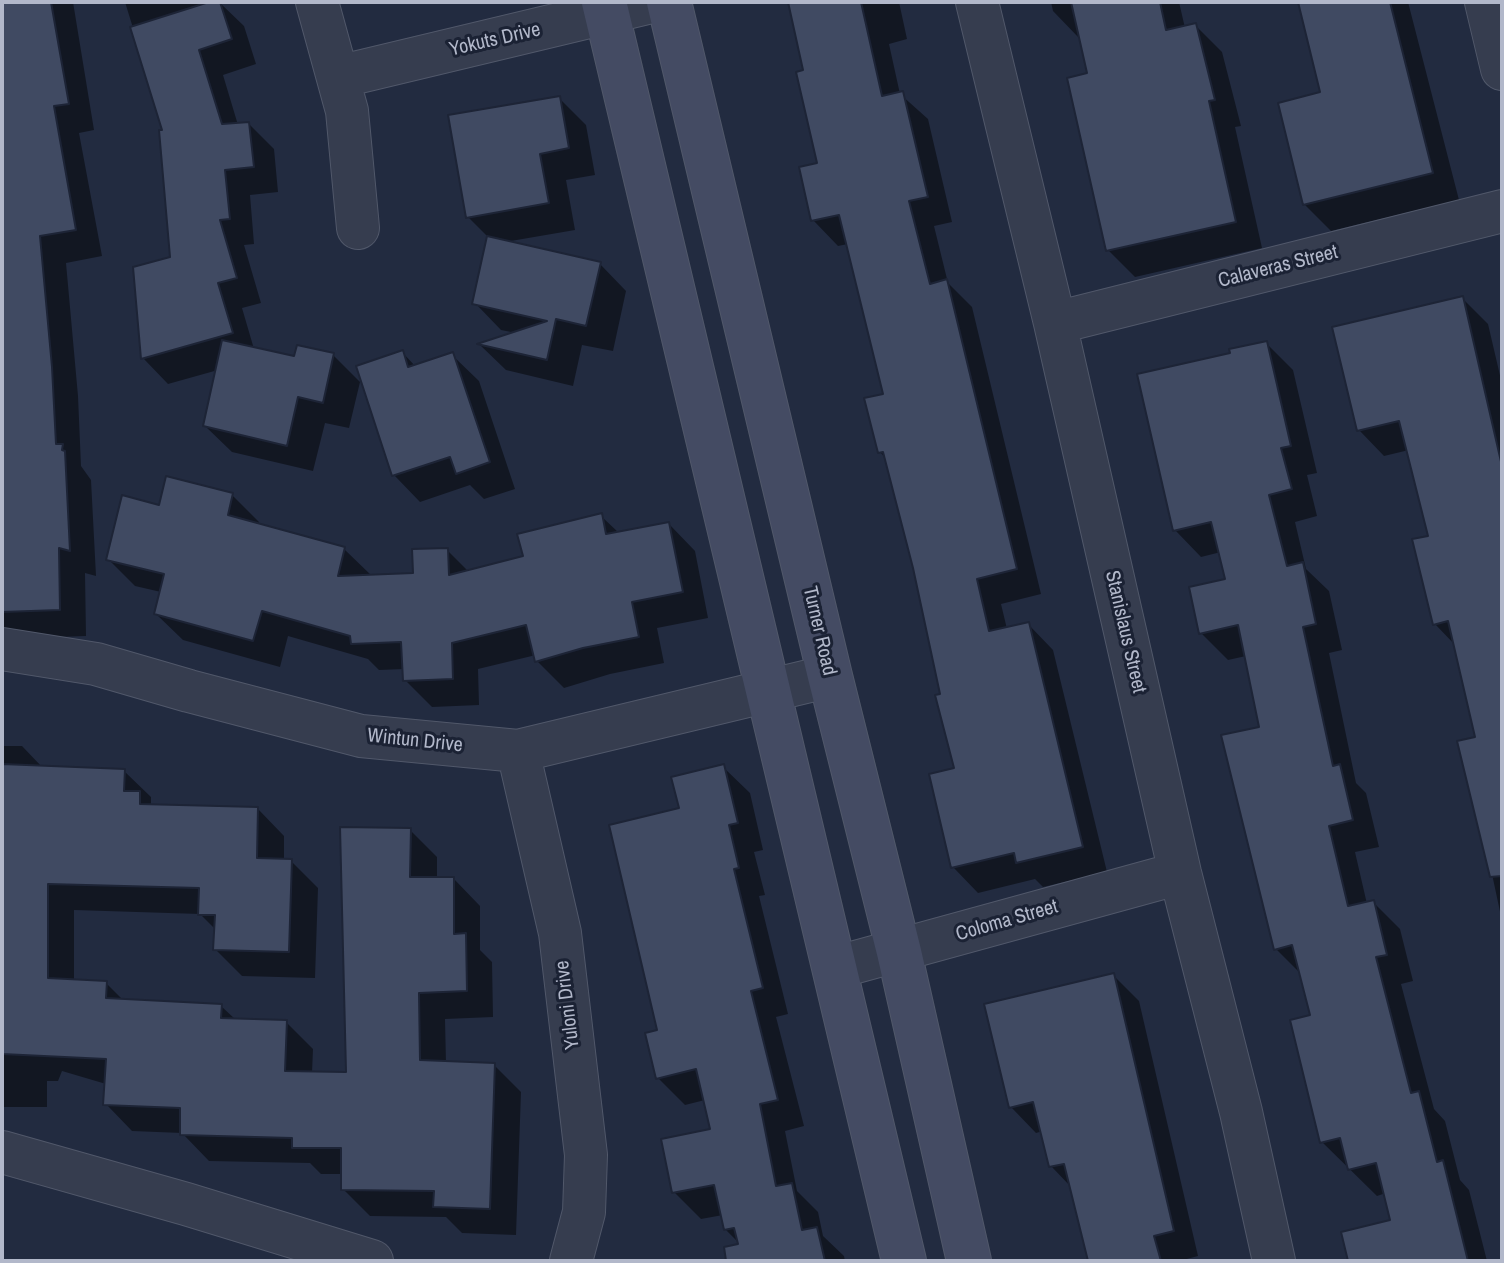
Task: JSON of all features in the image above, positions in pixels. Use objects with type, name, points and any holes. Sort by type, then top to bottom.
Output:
[{"type":"main road","name":"Turner Road","points":[[669,2],[899,952],[969,1261]]},
{"type":"main road","points":[[605,8],[904,1261]]},
{"type":"street","points":[[317,2],[347,111],[358,228]]},
{"type":"street","name":"Yokuts Drive","points":[[338,77],[605,8],[651,2]]},
{"type":"street","name":"Stanislaus Street","points":[[977,2],[1055,323],[1180,873],[1241,1112],[1274,1261]]},
{"type":"street","points":[[1486,2],[1502,69]]},
{"type":"street","name":"Calaveras Street","points":[[1055,323],[1502,211]]},
{"type":"street","name":"Wintun Drive","points":[[2,649],[96,664],[361,736],[518,751],[830,676]]},
{"type":"street","name":"Yuloni Drive","points":[[518,751],[560,933],[586,1155],[584,1212],[571,1261]]},
{"type":"street","name":"Coloma Street","points":[[834,968],[1180,873]]},
{"type":"street","points":[[2,1152],[372,1261]]},
{"type":"building","points":[[2,2],[51,2],[69,104],[54,106],[76,230],[40,236],[56,444],[63,444],[62,450],[65,451],[70,551],[59,548],[60,610],[2,612]]},
{"type":"building","points":[[209,2],[220,2],[232,39],[199,50],[222,124],[249,122],[254,167],[225,170],[230,219],[220,220],[237,278],[218,283],[233,333],[141,359],[133,267],[170,257],[159,130],[162,130],[130,27]]},
{"type":"building","points":[[788,2],[861,2],[882,96],[903,91],[928,197],[909,201],[930,284],[947,279],[1017,569],[977,579],[989,631],[1029,622],[1083,847],[1016,863],[1014,853],[951,868],[929,774],[954,768],[935,695],[940,694],[913,568],[883,452],[878,453],[864,398],[883,394],[839,215],[811,221],[799,167],[817,163],[796,72],[803,70]]},
{"type":"building","points":[[1071,2],[1160,2],[1166,30],[1196,23],[1215,100],[1209,101],[1236,222],[1106,251],[1067,78],[1087,73]]},
{"type":"building","points":[[1298,2],[1390,2],[1433,173],[1303,205],[1278,103],[1320,92]]},
{"type":"building","points":[[560,96],[569,148],[540,154],[549,203],[466,218],[448,115]]},
{"type":"building","points":[[487,236],[601,262],[586,326],[556,319],[547,360],[477,344],[547,321],[472,304]]},
{"type":"building","points":[[1463,296],[1502,466],[1502,876],[1490,877],[1457,741],[1475,737],[1448,621],[1433,625],[1412,539],[1428,536],[1399,421],[1357,431],[1332,327]]},
{"type":"building","points":[[222,340],[294,356],[297,345],[334,353],[323,403],[298,397],[287,446],[203,426]]},
{"type":"building","points":[[1267,341],[1291,446],[1281,448],[1292,489],[1269,495],[1287,566],[1303,562],[1316,624],[1303,627],[1333,766],[1340,764],[1353,820],[1329,826],[1348,906],[1374,900],[1387,955],[1376,957],[1411,1093],[1419,1091],[1437,1162],[1443,1160],[1468,1261],[1348,1261],[1341,1232],[1390,1220],[1376,1163],[1348,1170],[1340,1138],[1320,1143],[1290,1020],[1310,1015],[1292,945],[1274,950],[1221,735],[1259,727],[1238,625],[1199,634],[1189,587],[1225,579],[1211,522],[1173,531],[1137,374],[1230,353],[1229,349]]},
{"type":"building","points":[[403,350],[408,367],[453,352],[490,462],[456,474],[450,457],[392,476],[356,366]]},
{"type":"building","points":[[166,476],[233,493],[228,515],[345,547],[338,576],[413,573],[412,549],[448,548],[449,575],[523,556],[517,534],[602,513],[606,534],[669,522],[683,592],[632,602],[639,637],[535,662],[526,625],[452,643],[453,679],[403,681],[401,642],[351,644],[350,636],[262,611],[253,641],[154,614],[164,574],[106,560],[122,495],[159,505]]},
{"type":"building","points":[[2,764],[125,769],[124,791],[140,791],[140,804],[258,807],[257,858],[292,859],[289,952],[213,950],[215,915],[198,915],[199,888],[48,884],[48,978],[107,981],[106,998],[222,1004],[221,1018],[287,1020],[285,1071],[346,1072],[340,827],[411,828],[410,877],[454,877],[454,934],[466,933],[467,991],[419,993],[420,1060],[495,1063],[490,1209],[433,1207],[434,1191],[341,1190],[341,1148],[292,1148],[292,1138],[180,1135],[180,1108],[103,1105],[106,1059],[2,1054]]},
{"type":"building","points":[[724,764],[738,823],[729,825],[739,868],[734,869],[763,988],[751,991],[778,1100],[760,1104],[776,1186],[792,1183],[802,1230],[817,1227],[825,1261],[726,1261],[724,1247],[738,1244],[734,1228],[724,1230],[714,1185],[672,1193],[661,1139],[710,1129],[696,1069],[656,1079],[645,1033],[657,1030],[609,825],[679,808],[671,777]]},
{"type":"building","points":[[1114,973],[1174,1231],[1154,1236],[1161,1261],[1088,1261],[1064,1164],[1049,1167],[1033,1102],[1009,1108],[984,1004]]}]
